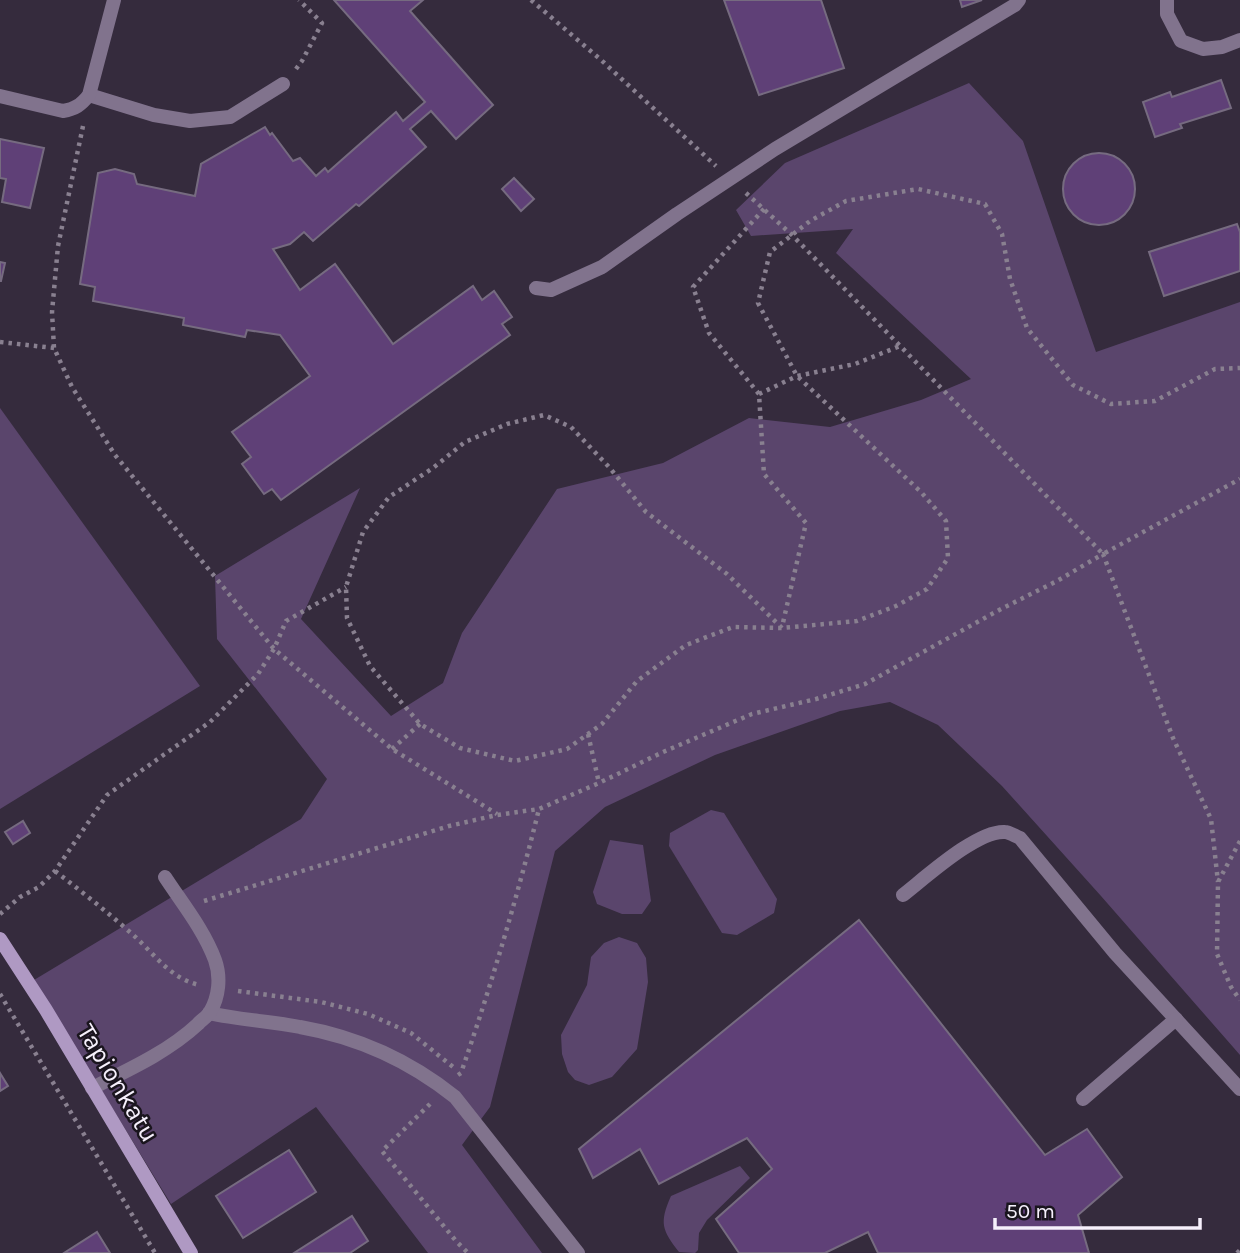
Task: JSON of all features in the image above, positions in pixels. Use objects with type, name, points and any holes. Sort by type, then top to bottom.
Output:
[{"type":"street","points":[[0,96],[63,111],[74,109],[81,104],[89,95],[114,0]]},
{"type":"street","points":[[536,288],[551,290],[602,267],[775,149],[1015,5],[1018,0]]},
{"type":"street","points":[[1167,0],[1167,15],[1181,41],[1203,49],[1222,47],[1240,40]]},
{"type":"street","points":[[89,95],[154,115],[190,121],[230,117],[283,84]]},
{"type":"street","points":[[903,895],[958,852],[991,834],[1006,832],[1020,838],[1115,953],[1240,1089]]},
{"type":"street","points":[[92,1088],[187,1034],[209,1013],[218,989],[215,960],[165,877]]},
{"type":"street","name":"Tapionkatu","points":[[2,946],[46,1010],[191,1253]]},
{"type":"street","points":[[209,1013],[337,1035],[404,1062],[455,1097],[578,1253]]},
{"type":"street","points":[[1083,1099],[1176,1019]]},
{"type":"path","points":[[283,84],[302,61],[323,23],[299,0]]},
{"type":"path","points":[[531,0],[600,59],[792,235],[1103,554],[1173,738],[1211,819],[1218,882],[1217,954],[1231,987],[1240,1000]]},
{"type":"path","points":[[83,127],[58,246],[52,312],[54,348],[72,387],[115,455],[274,649],[392,749],[497,815]]},
{"type":"path","points":[[782,628],[727,574],[646,512],[610,467],[571,427],[544,415],[507,424],[465,442],[433,468],[388,497],[363,533],[346,587],[347,618],[370,666],[420,724],[460,748],[515,761],[567,749],[602,724],[637,681],[686,645],[733,627],[782,628],[857,621],[896,606],[928,589],[948,558],[946,521],[921,492],[797,376],[758,303],[770,252],[810,221],[846,201],[918,189],[985,204],[1002,233],[1010,279],[1027,328],[1073,385],[1111,404],[1155,401],[1215,369],[1240,368]]},
{"type":"path","points":[[764,209],[693,287],[709,333],[760,394],[764,474],[806,523],[782,628]]},
{"type":"path","points":[[0,342],[54,348]]},
{"type":"path","points":[[760,394],[797,376],[855,364],[900,346]]},
{"type":"path","points":[[185,907],[422,834],[497,815],[539,809],[752,714],[865,684],[1240,479]]},
{"type":"path","points":[[0,914],[20,897],[39,887],[55,871],[107,795],[210,722],[258,674],[274,649],[286,621],[346,587]]},
{"type":"path","points":[[392,749],[420,724]]},
{"type":"path","points":[[588,734],[599,783]]},
{"type":"path","points":[[461,1073],[514,905],[539,809]]},
{"type":"path","points":[[1218,882],[1240,841]]},
{"type":"path","points":[[0,994],[155,1253]]},
{"type":"path","points":[[445,1089],[382,1151],[468,1253]]},
{"type":"shaded area","points":[[969,83],[1023,141],[1096,352],[1240,302],[1240,1055],[1002,786],[938,725],[890,702],[840,711],[715,755],[605,807],[555,851],[490,1107],[462,1145],[542,1253],[428,1253],[316,1107],[171,1204],[34,980],[301,819],[327,779],[217,639],[215,576],[360,488],[301,619],[391,716],[443,683],[462,633],[557,489],[663,463],[749,418],[830,427],[921,400],[971,379],[836,253],[853,229],[751,236],[736,210],[785,163]]},
{"type":"shaded area","points":[[0,408],[200,686],[0,809]]},
{"type":"shaded area","points":[[711,810],[724,813],[777,899],[774,913],[737,935],[722,933],[669,846],[670,833]]},
{"type":"shaded area","points":[[610,840],[643,845],[651,901],[642,914],[622,914],[597,904],[593,892]]},
{"type":"shaded area","points":[[619,937],[637,943],[646,958],[648,982],[637,1049],[612,1077],[589,1085],[575,1080],[568,1072],[562,1054],[561,1035],[587,985],[591,957],[604,943]]},
{"type":"shaded area","points":[[740,1166],[750,1178],[707,1220],[699,1233],[698,1250],[695,1253],[679,1252],[664,1226],[671,1196]]},
{"type":"building","points":[[334,0],[423,0],[410,11],[493,105],[456,139],[431,111],[410,129],[426,147],[359,206],[356,204],[313,241],[304,232],[290,244],[273,249],[300,290],[335,264],[393,344],[473,286],[482,300],[494,291],[512,317],[502,324],[510,335],[281,500],[272,489],[264,494],[242,464],[251,457],[232,432],[310,376],[280,335],[247,330],[245,337],[183,325],[184,318],[93,301],[95,287],[80,284],[98,173],[115,169],[134,174],[137,184],[195,196],[201,164],[265,127],[293,161],[300,158],[316,176],[325,168],[328,172],[396,112],[403,121],[425,102]]},
{"type":"building","points":[[724,0],[821,0],[844,68],[759,95]]},
{"type":"building","points":[[960,0],[982,0],[962,7]]},
{"type":"building","points":[[1221,80],[1231,108],[1180,124],[1182,128],[1155,137],[1143,102],[1170,92],[1172,97]]},
{"type":"building","points":[[0,139],[44,148],[30,208],[2,202],[6,179],[0,178]]},
{"type":"building","points":[[1099,153],[1119,159],[1129,169],[1135,189],[1129,209],[1119,219],[1099,225],[1079,219],[1069,209],[1063,189],[1069,169],[1079,159]]},
{"type":"building","points":[[514,178],[534,199],[521,211],[502,189]]},
{"type":"building","points":[[1237,224],[1240,232],[1240,271],[1164,296],[1149,252]]},
{"type":"building","points":[[0,262],[5,263],[1,281],[0,281]]},
{"type":"building","points":[[23,821],[30,833],[13,844],[5,832]]},
{"type":"building","points":[[859,920],[1045,1155],[1087,1129],[1122,1177],[1078,1215],[1089,1253],[878,1253],[868,1232],[825,1253],[739,1253],[716,1219],[772,1169],[747,1138],[659,1184],[640,1149],[593,1178],[579,1149]]},
{"type":"building","points":[[0,1073],[8,1086],[0,1091]]},
{"type":"building","points":[[289,1150],[316,1192],[243,1238],[216,1196]]},
{"type":"building","points":[[352,1216],[368,1241],[350,1253],[294,1253]]},
{"type":"building","points":[[97,1232],[110,1253],[64,1253]]}]
